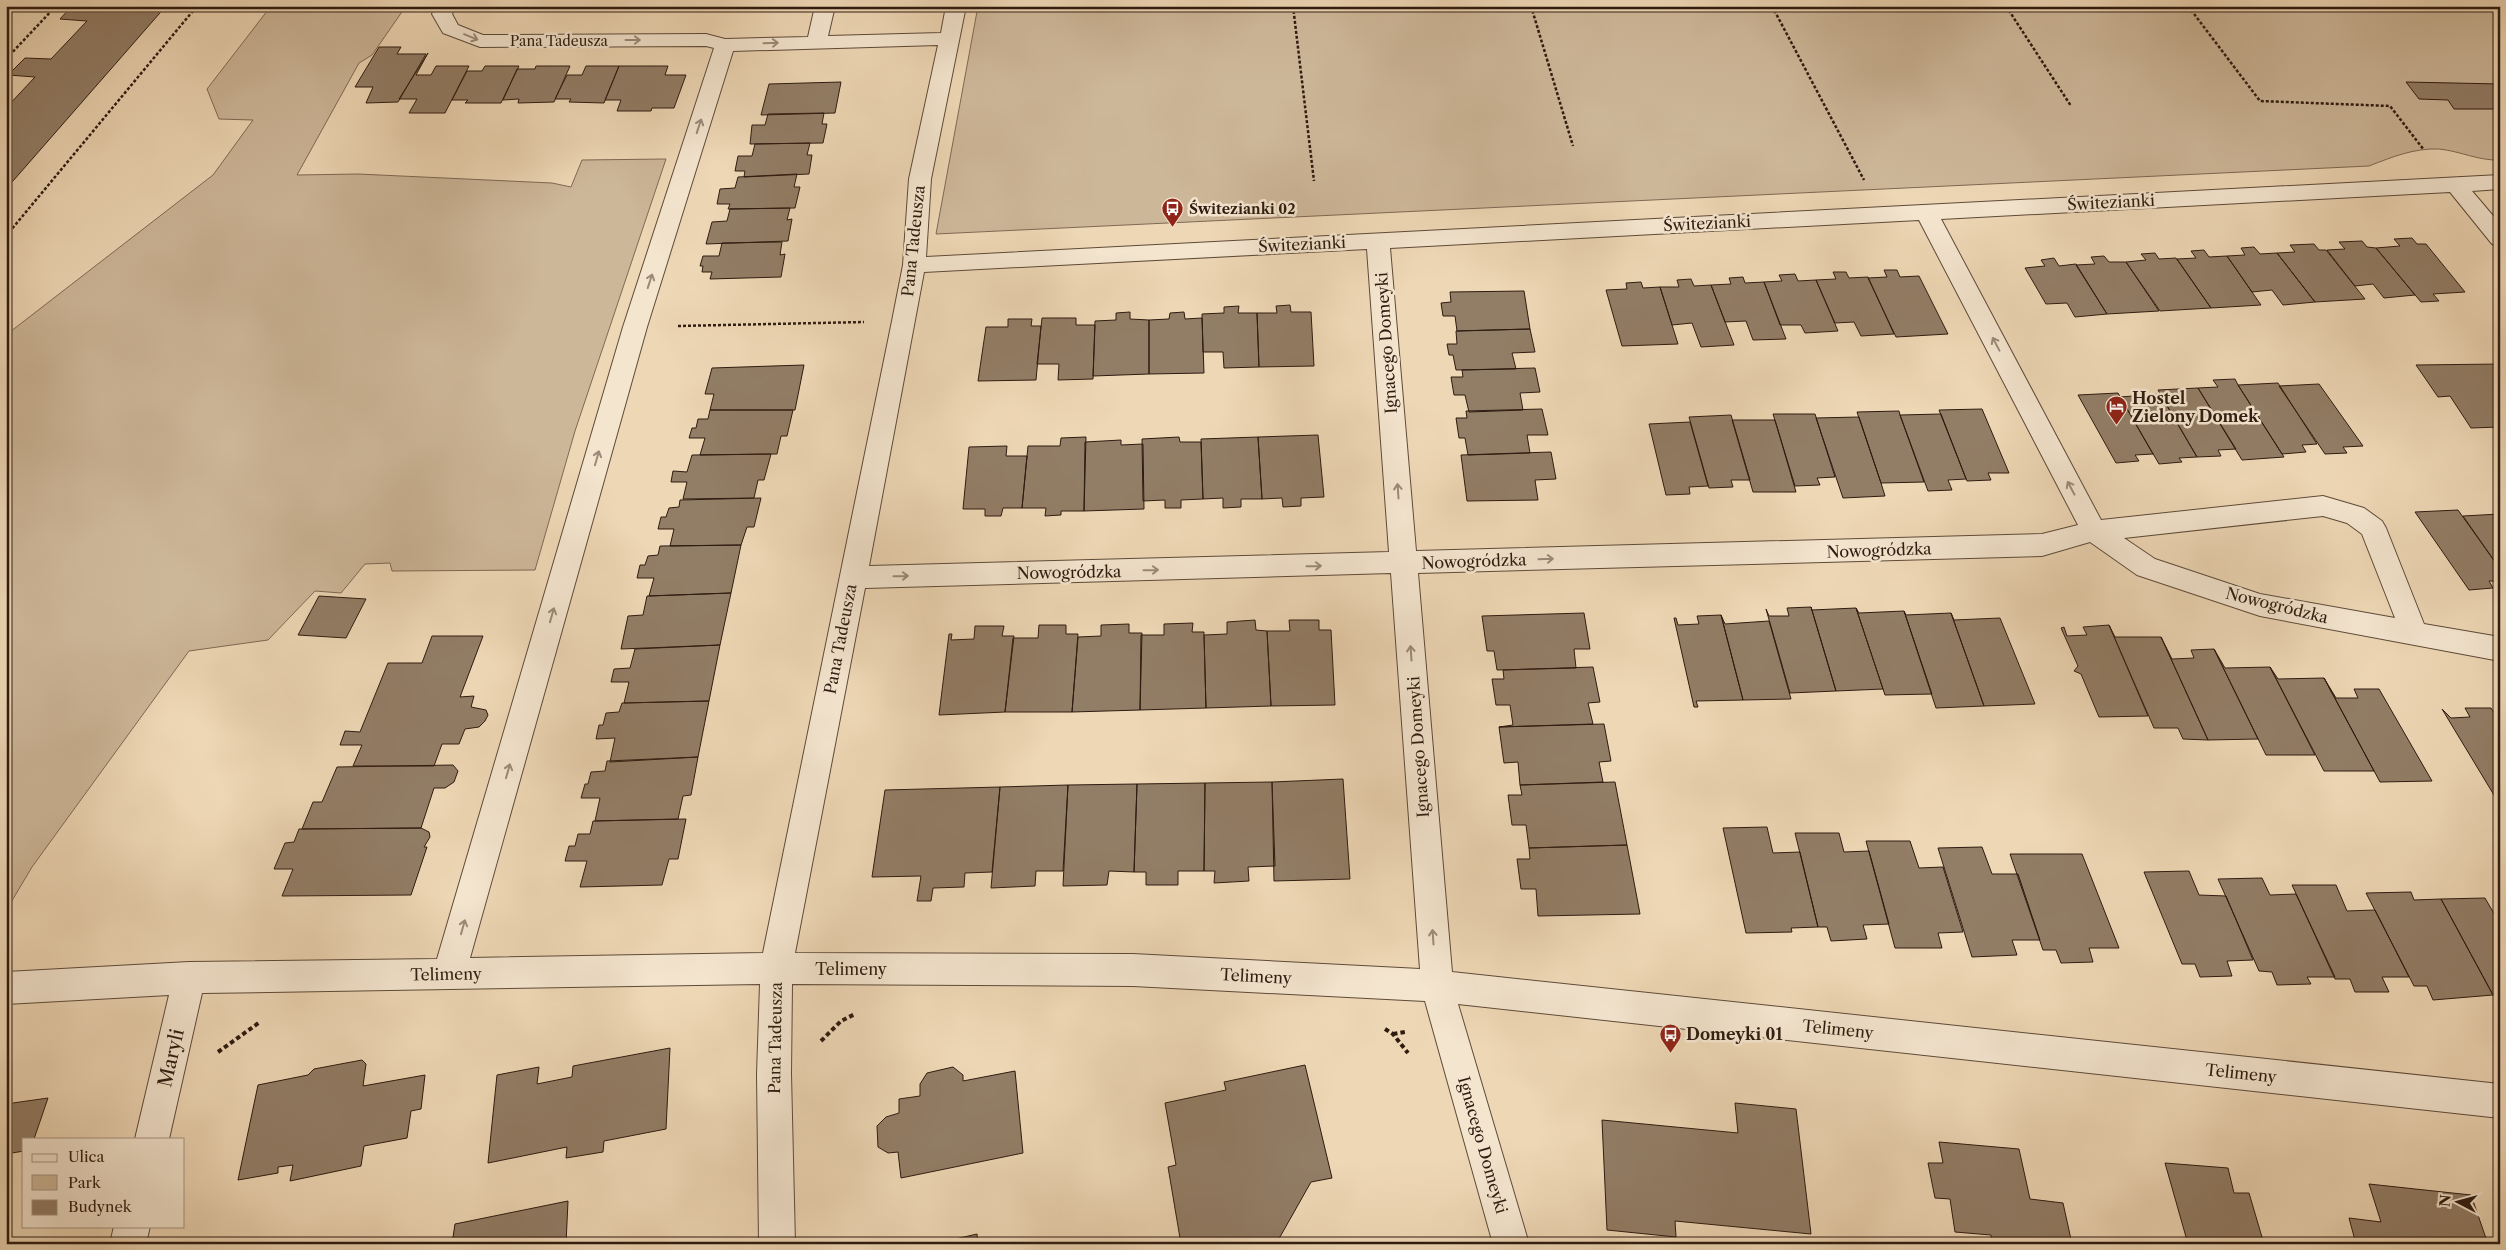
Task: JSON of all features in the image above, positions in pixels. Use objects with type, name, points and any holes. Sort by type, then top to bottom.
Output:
[{"type":"street","name":"Pana Tadeusza","points":[[446,6],[442,14],[450,29],[480,41],[706,40],[725,45],[817,41],[947,39]]},
{"type":"street","points":[[817,41],[824,6]]},
{"type":"street","name":"Pana Tadeusza","points":[[777,1244],[774,1074],[776,968],[904,321],[914,265],[920,180],[947,39],[956,6]]},
{"type":"street","points":[[449,974],[635,327],[725,45]]},
{"type":"street","name":"Świtezianki","points":[[914,265],[2500,182]]},
{"type":"street","points":[[2455,184],[2500,239]]},
{"type":"street","name":"Nowogródzka","points":[[1926,212],[2094,532],[2146,568],[2251,602],[2304,614],[2500,649]]},
{"type":"street","name":"Ignacego Domeyki","points":[[1378,240],[1436,986],[1511,1244]]},
{"type":"street","name":"Nowogródzka","points":[[852,577],[2042,545],[2094,532],[2323,506],[2355,514],[2373,528],[2414,633]]},
{"type":"street","name":"Telimeny","points":[[6,988],[189,978],[776,968],[1133,970],[1436,986],[2500,1101]]},
{"type":"street","name":"Maryli","points":[[152,1138],[189,978]]},
{"type":"street","points":[[128,1244],[132,1228]]},
{"type":"path","points":[[6,59],[56,6]]},
{"type":"path","points":[[6,236],[197,6]]},
{"type":"path","points":[[1293,6],[1314,181]]},
{"type":"path","points":[[1531,6],[1573,146]]},
{"type":"path","points":[[1772,6],[1866,185]]},
{"type":"path","points":[[2006,6],[2071,106]]},
{"type":"path","points":[[2188,6],[2260,100],[2390,106],[2424,149]]},
{"type":"path","points":[[635,327],[904,321]]},
{"type":"path","points":[[818,1044],[841,1021],[856,1013]]},
{"type":"path","points":[[216,1052],[265,1018]]},
{"type":"path","points":[[1378,1026],[1393,1034]]},
{"type":"green space","points":[[271,6],[406,6],[372,55],[359,63],[297,175],[358,174],[552,183],[571,187],[582,160],[666,159],[575,431],[535,570],[392,571],[390,563],[365,564],[341,593],[315,591],[268,640],[189,651],[32,867],[10,904],[6,904],[6,335],[213,175],[253,120],[219,119],[207,89]]},
{"type":"green space","points":[[978,6],[2500,6],[2500,160],[2485,159],[2447,150],[2430,149],[2403,154],[2369,166],[936,234]]},
{"type":"building","points":[[72,6],[166,6],[6,189],[6,108],[35,77],[8,75],[25,58],[51,59],[87,21],[60,19]]},
{"type":"building","points":[[379,47],[401,47],[397,54],[426,54],[398,102],[366,103],[373,87],[355,87]]},
{"type":"building","points":[[428,53],[416,75],[431,75],[436,66],[469,66],[445,113],[409,113],[417,99],[399,99]]},
{"type":"building","points":[[485,66],[519,66],[501,103],[465,103],[468,100],[452,100],[467,71],[482,71]]},
{"type":"building","points":[[536,66],[570,66],[554,102],[518,103],[519,99],[503,100],[517,69],[535,69]]},
{"type":"building","points":[[586,66],[619,66],[604,103],[569,102],[571,99],[555,99],[567,75],[582,75]]},
{"type":"building","points":[[619,66],[668,66],[665,75],[686,75],[674,108],[652,108],[651,111],[617,111],[621,100],[605,100]]},
{"type":"building","points":[[841,82],[835,113],[761,115],[769,84]]},
{"type":"building","points":[[2406,82],[2500,84],[2500,109],[2454,109],[2448,100],[2419,99]]},
{"type":"building","points":[[824,113],[822,124],[827,124],[823,143],[750,144],[752,125],[765,125],[768,114]]},
{"type":"building","points":[[810,143],[807,155],[812,155],[809,174],[744,177],[745,171],[735,171],[738,156],[752,156],[755,144]]},
{"type":"building","points":[[797,174],[794,187],[800,187],[795,208],[728,209],[730,204],[717,204],[720,189],[735,188],[738,177]]},
{"type":"building","points":[[790,208],[787,220],[792,219],[788,241],[706,244],[712,222],[727,221],[730,209]]},
{"type":"building","points":[[2412,238],[2417,244],[2426,244],[2465,292],[2433,294],[2439,301],[2421,302],[2376,248],[2400,246],[2394,239]]},
{"type":"building","points":[[2362,241],[2367,247],[2376,248],[2415,295],[2384,298],[2373,284],[2355,286],[2327,250],[2345,249],[2339,242]]},
{"type":"building","points":[[782,242],[780,255],[785,254],[781,277],[710,279],[712,272],[702,272],[703,266],[700,266],[703,256],[719,256],[722,243]]},
{"type":"building","points":[[2314,244],[2319,250],[2326,250],[2365,299],[2315,302],[2277,253],[2295,252],[2290,245]]},
{"type":"building","points":[[2254,247],[2260,254],[2277,253],[2315,302],[2283,305],[2272,290],[2252,292],[2227,256],[2245,255],[2241,248]]},
{"type":"building","points":[[2204,250],[2209,257],[2227,256],[2261,305],[2211,308],[2177,259],[2196,258],[2191,251]]},
{"type":"building","points":[[2155,253],[2159,259],[2176,258],[2211,308],[2160,311],[2126,262],[2146,260],[2141,254]]},
{"type":"building","points":[[2104,256],[2109,262],[2126,262],[2159,311],[2107,314],[2076,265],[2095,264],[2091,257]]},
{"type":"building","points":[[2054,258],[2059,266],[2076,264],[2107,314],[2075,317],[2067,303],[2046,304],[2025,268],[2045,266],[2041,260]]},
{"type":"building","points":[[1884,270],[1897,270],[1900,277],[1919,276],[1948,334],[1896,337],[1868,278],[1887,277]]},
{"type":"building","points":[[1833,272],[1846,272],[1849,278],[1868,277],[1894,334],[1861,336],[1854,322],[1835,323],[1816,280],[1836,279]]},
{"type":"building","points":[[1795,274],[1798,281],[1816,280],[1838,331],[1805,333],[1801,325],[1780,325],[1764,282],[1782,281],[1779,275]]},
{"type":"building","points":[[1743,277],[1745,283],[1764,282],[1786,339],[1753,340],[1746,321],[1725,322],[1711,285],[1731,284],[1729,278]]},
{"type":"building","points":[[1691,279],[1694,286],[1711,285],[1734,345],[1701,347],[1692,323],[1672,325],[1660,287],[1679,287],[1677,280]]},
{"type":"building","points":[[1641,282],[1643,288],[1660,287],[1678,344],[1622,346],[1606,290],[1627,289],[1626,283]]},
{"type":"building","points":[[1524,291],[1530,329],[1457,331],[1455,316],[1443,316],[1441,303],[1451,302],[1450,292]]},
{"type":"building","points":[[1290,305],[1291,312],[1311,312],[1314,366],[1259,367],[1257,313],[1277,313],[1276,306]]},
{"type":"building","points":[[1239,306],[1238,313],[1257,313],[1259,367],[1224,368],[1223,352],[1203,352],[1202,314],[1224,313],[1224,307]]},
{"type":"building","points":[[1130,312],[1130,319],[1149,320],[1149,374],[1093,376],[1095,321],[1116,320],[1116,313]]},
{"type":"building","points":[[1184,312],[1185,319],[1202,318],[1204,373],[1149,374],[1149,320],[1169,319],[1170,313]]},
{"type":"building","points":[[1042,318],[1076,318],[1076,325],[1095,325],[1093,379],[1058,380],[1059,364],[1037,364]]},
{"type":"building","points":[[1008,319],[1032,319],[1031,326],[1041,326],[1036,380],[978,381],[986,327],[1008,327]]},
{"type":"building","points":[[1530,329],[1535,352],[1512,353],[1516,369],[1456,370],[1453,355],[1449,355],[1447,344],[1457,344],[1456,331]]},
{"type":"building","points":[[2500,364],[2500,427],[2471,428],[2450,396],[2438,397],[2416,365]]},
{"type":"building","points":[[804,365],[795,410],[710,410],[714,394],[705,394],[712,368]]},
{"type":"building","points":[[1535,368],[1540,392],[1520,393],[1523,410],[1469,412],[1465,395],[1454,395],[1451,377],[1463,377],[1462,370]]},
{"type":"building","points":[[2235,379],[2284,457],[2242,460],[2198,388],[2218,387],[2213,380]]},
{"type":"building","points":[[2278,383],[2317,444],[2302,445],[2306,452],[2282,454],[2238,385]]},
{"type":"building","points":[[2319,384],[2363,446],[2343,447],[2347,453],[2325,454],[2279,386]]},
{"type":"building","points":[[2198,388],[2236,449],[2218,450],[2221,456],[2197,457],[2158,390]]},
{"type":"building","name":"Hostel Zielony Domek","points":[[2118,393],[2153,454],[2135,455],[2139,461],[2116,463],[2078,395]]},
{"type":"building","points":[[2160,394],[2197,457],[2179,458],[2182,462],[2159,464],[2120,397]]},
{"type":"building","points":[[1542,409],[1548,435],[1527,435],[1530,453],[1468,455],[1465,438],[1459,438],[1456,418],[1467,418],[1466,411]]},
{"type":"building","points":[[1982,409],[2009,473],[1988,473],[1991,480],[1967,481],[1939,410]]},
{"type":"building","points":[[710,410],[793,410],[787,436],[781,436],[777,454],[700,455],[705,438],[689,438],[692,428],[696,428],[698,419],[708,419]]},
{"type":"building","points":[[1899,411],[1924,482],[1881,483],[1857,412]]},
{"type":"building","points":[[1773,414],[1815,414],[1835,477],[1817,478],[1820,485],[1795,486]]},
{"type":"building","points":[[1941,414],[1966,479],[1948,480],[1952,490],[1928,491],[1900,415]]},
{"type":"building","points":[[1731,415],[1750,480],[1731,480],[1733,487],[1709,488],[1689,417]]},
{"type":"building","points":[[1859,417],[1885,496],[1843,498],[1816,418]]},
{"type":"building","points":[[1732,420],[1775,420],[1796,492],[1753,492]]},
{"type":"building","points":[[1690,422],[1708,486],[1689,487],[1690,494],[1666,495],[1649,424]]},
{"type":"building","points":[[1318,435],[1324,497],[1301,498],[1301,506],[1283,507],[1282,498],[1262,499],[1258,437]]},
{"type":"building","points":[[1086,437],[1084,511],[1061,511],[1061,515],[1045,516],[1046,508],[1022,508],[1028,446],[1060,446],[1061,438]]},
{"type":"building","points":[[1179,437],[1180,442],[1201,442],[1203,499],[1181,500],[1181,508],[1165,508],[1165,500],[1143,501],[1142,439]]},
{"type":"building","points":[[1258,437],[1262,499],[1241,499],[1241,507],[1223,508],[1223,498],[1203,499],[1201,439]]},
{"type":"building","points":[[1121,440],[1121,445],[1143,444],[1144,509],[1084,511],[1085,442]]},
{"type":"building","points":[[1007,446],[1006,456],[1027,456],[1022,508],[1003,508],[1001,516],[985,516],[985,509],[963,509],[969,447]]},
{"type":"building","points":[[1551,452],[1556,479],[1535,480],[1538,500],[1467,501],[1461,455]]},
{"type":"building","points":[[771,454],[764,480],[758,480],[754,498],[683,499],[687,482],[671,482],[673,471],[687,472],[692,455]]},
{"type":"building","points":[[761,498],[754,527],[747,527],[741,545],[670,546],[674,529],[658,529],[661,517],[666,517],[669,508],[679,507],[680,500]]},
{"type":"building","points":[[2458,510],[2500,569],[2500,590],[2493,581],[2489,581],[2493,588],[2469,590],[2415,512]]},
{"type":"building","points":[[2500,514],[2500,569],[2463,516]]},
{"type":"building","points":[[741,545],[731,593],[649,596],[654,578],[637,578],[640,565],[645,565],[648,556],[658,555],[660,546]]},
{"type":"building","points":[[731,593],[720,645],[621,649],[628,616],[643,615],[647,596]]},
{"type":"building","points":[[319,596],[366,599],[346,638],[298,635]]},
{"type":"building","points":[[1811,607],[1812,610],[1856,608],[1883,689],[1836,691]]},
{"type":"building","points":[[1811,607],[1836,691],[1790,693],[1766,609],[1769,616],[1789,616],[1787,608]]},
{"type":"building","points":[[1856,608],[1859,613],[1904,611],[1932,694],[1885,695]]},
{"type":"building","points":[[1904,611],[1906,615],[1951,613],[1984,706],[1936,708]]},
{"type":"building","points":[[1584,613],[1590,649],[1574,649],[1576,668],[1497,670],[1494,651],[1487,651],[1482,616]]},
{"type":"building","points":[[1951,613],[1954,620],[2000,618],[2035,704],[1984,706]]},
{"type":"building","points":[[1721,615],[1743,700],[1696,701],[1698,707],[1694,707],[1674,618],[1676,618],[1678,625],[1699,624],[1697,616]]},
{"type":"building","points":[[1721,615],[1725,624],[1769,621],[1791,699],[1743,700]]},
{"type":"building","points":[[1255,620],[1256,630],[1267,631],[1271,706],[1206,708],[1204,635],[1227,634],[1227,622]]},
{"type":"building","points":[[1289,620],[1319,620],[1319,630],[1331,630],[1335,705],[1271,706],[1267,631],[1290,631]]},
{"type":"building","points":[[1193,623],[1192,632],[1204,632],[1206,708],[1140,710],[1141,635],[1164,635],[1164,624]]},
{"type":"building","points":[[1129,624],[1129,633],[1142,633],[1140,710],[1072,712],[1078,637],[1101,636],[1101,625]]},
{"type":"building","points":[[1039,625],[1066,625],[1066,634],[1078,634],[1072,712],[1005,712],[1013,638],[1038,638]]},
{"type":"building","points":[[2109,625],[2148,716],[2099,717],[2081,674],[2074,671],[2078,666],[2061,628],[2064,627],[2067,636],[2087,635],[2083,627]]},
{"type":"building","points":[[2109,625],[2115,637],[2161,637],[2208,740],[2183,739],[2178,728],[2154,728]]},
{"type":"building","points":[[975,626],[1004,626],[1002,636],[1014,636],[1005,712],[939,715],[949,634],[952,634],[951,640],[974,639]]},
{"type":"building","points":[[432,636],[483,636],[460,697],[474,696],[471,707],[486,710],[488,715],[485,721],[479,727],[465,729],[459,744],[442,744],[434,766],[353,766],[362,745],[340,745],[345,731],[360,732],[388,663],[422,663]]},
{"type":"building","points":[[2161,637],[2172,659],[2194,658],[2191,650],[2214,649],[2258,739],[2208,740]]},
{"type":"building","points":[[720,645],[709,701],[624,703],[629,682],[611,682],[614,669],[630,668],[635,649]]},
{"type":"building","points":[[2214,649],[2225,668],[2270,667],[2315,755],[2266,755]]},
{"type":"building","points":[[1593,667],[1600,702],[1588,703],[1593,724],[1499,727],[1513,725],[1510,705],[1496,705],[1492,679],[1504,679],[1503,670]]},
{"type":"building","points":[[2270,667],[2278,679],[2324,678],[2374,771],[2324,771]]},
{"type":"building","points":[[2324,678],[2336,698],[2358,698],[2354,689],[2379,689],[2432,781],[2380,782]]},
{"type":"building","points":[[709,701],[698,757],[610,762],[615,738],[596,739],[599,725],[603,725],[606,713],[619,712],[622,703]]},
{"type":"building","points":[[2465,708],[2491,708],[2500,722],[2500,805],[2442,709],[2451,718],[2470,717]]},
{"type":"building","points":[[1604,724],[1611,761],[1599,762],[1603,782],[1520,785],[1518,762],[1504,763],[1499,727]]},
{"type":"building","points":[[698,757],[691,795],[683,796],[678,819],[595,821],[600,798],[581,798],[585,784],[588,784],[591,772],[605,771],[607,761]]},
{"type":"building","points":[[453,765],[458,771],[454,782],[445,788],[434,788],[421,828],[302,829],[313,802],[322,802],[337,767]]},
{"type":"building","points":[[1343,779],[1350,879],[1274,881],[1272,782]]},
{"type":"building","points":[[1272,782],[1275,866],[1248,867],[1249,881],[1214,883],[1215,871],[1204,871],[1205,783]]},
{"type":"building","points":[[1615,782],[1627,845],[1529,848],[1526,825],[1512,825],[1508,795],[1522,795],[1520,785]]},
{"type":"building","points":[[1205,783],[1204,871],[1178,871],[1178,885],[1146,885],[1146,872],[1134,872],[1137,784]]},
{"type":"building","points":[[1137,784],[1134,872],[1109,871],[1107,885],[1063,886],[1068,785]]},
{"type":"building","points":[[1068,785],[1063,871],[1036,871],[1035,886],[991,888],[1000,787]]},
{"type":"building","points":[[1000,787],[992,872],[965,873],[964,887],[933,888],[931,901],[917,901],[921,876],[872,877],[885,790]]},
{"type":"building","points":[[686,819],[678,859],[669,859],[662,885],[580,887],[587,861],[565,861],[569,846],[575,846],[578,834],[590,834],[593,821]]},
{"type":"building","points":[[1767,827],[1773,853],[1800,852],[1818,927],[1791,928],[1792,932],[1746,933],[1723,828]]},
{"type":"building","points":[[421,828],[429,832],[430,837],[424,847],[427,847],[411,895],[282,896],[293,869],[274,869],[285,843],[294,842],[299,829]]},
{"type":"building","points":[[1795,833],[1839,833],[1844,852],[1869,851],[1889,924],[1863,925],[1867,939],[1831,941],[1827,927],[1818,927]]},
{"type":"building","points":[[1866,841],[1910,841],[1919,868],[1943,867],[1963,932],[1938,933],[1942,948],[1895,948]]},
{"type":"building","points":[[1627,845],[1640,914],[1538,916],[1536,889],[1521,889],[1517,859],[1530,859],[1529,848]]},
{"type":"building","points":[[1982,847],[1992,874],[2018,874],[2040,940],[2012,940],[2017,955],[1972,957],[1938,848]]},
{"type":"building","points":[[2010,854],[2082,854],[2119,948],[2089,948],[2093,962],[2061,963],[2056,950],[2043,950]]},
{"type":"building","points":[[2189,871],[2199,895],[2226,896],[2253,960],[2227,961],[2232,976],[2200,977],[2195,964],[2182,964],[2144,872]]},
{"type":"building","points":[[2262,878],[2270,895],[2296,894],[2335,977],[2307,977],[2311,984],[2277,985],[2272,972],[2259,971],[2218,879]]},
{"type":"building","points":[[2292,885],[2336,885],[2347,911],[2375,910],[2409,977],[2382,977],[2389,992],[2355,992],[2350,979],[2335,979]]},
{"type":"building","points":[[2411,892],[2414,900],[2441,899],[2493,995],[2433,1000],[2427,986],[2414,986],[2366,893]]},
{"type":"building","points":[[2485,898],[2500,924],[2500,994],[2493,995],[2441,899]]},
{"type":"building","points":[[670,1048],[666,1129],[604,1141],[603,1152],[566,1158],[567,1147],[488,1163],[497,1075],[539,1067],[537,1084],[572,1077],[573,1066]]},
{"type":"building","points":[[362,1060],[366,1064],[363,1086],[425,1075],[421,1109],[411,1111],[407,1138],[364,1146],[361,1166],[290,1181],[293,1165],[278,1167],[278,1173],[238,1180],[258,1085],[308,1075],[314,1069]]},
{"type":"building","points":[[1305,1065],[1332,1178],[1311,1182],[1276,1244],[1231,1244],[1220,1238],[1198,1244],[1181,1244],[1168,1167],[1176,1165],[1165,1103],[1226,1090],[1224,1082]]},
{"type":"building","points":[[953,1067],[963,1075],[963,1081],[1015,1071],[1023,1153],[901,1178],[898,1152],[888,1153],[878,1147],[877,1126],[886,1117],[899,1113],[899,1099],[920,1096],[920,1084],[927,1073]]},
{"type":"building","points":[[48,1098],[34,1138],[22,1138],[22,1151],[6,1154],[6,1104]]},
{"type":"building","points":[[1735,1103],[1796,1109],[1811,1234],[1675,1221],[1676,1237],[1607,1230],[1602,1120],[1738,1133]]},
{"type":"building","points":[[1939,1142],[2019,1149],[2030,1199],[2063,1203],[2072,1244],[1992,1244],[1991,1235],[1955,1232],[1950,1199],[1935,1198],[1928,1163],[1943,1163]]},
{"type":"building","points":[[2165,1163],[2228,1168],[2234,1193],[2249,1193],[2264,1244],[2188,1244]]},
{"type":"building","points":[[2369,1184],[2471,1195],[2488,1244],[2356,1244],[2349,1218],[2381,1222]]},
{"type":"building","points":[[568,1201],[566,1244],[452,1244],[455,1224]]},
{"type":"building","points":[[977,1234],[978,1244],[934,1244]]},
{"type":"place","name":"Świtezianki 02","points":[[1173,228]]},
{"type":"place","name":"Hostel Zielony Domek","points":[[2116,426]]},
{"type":"place","name":"Domeyki 01","points":[[1670,1053]]}]
